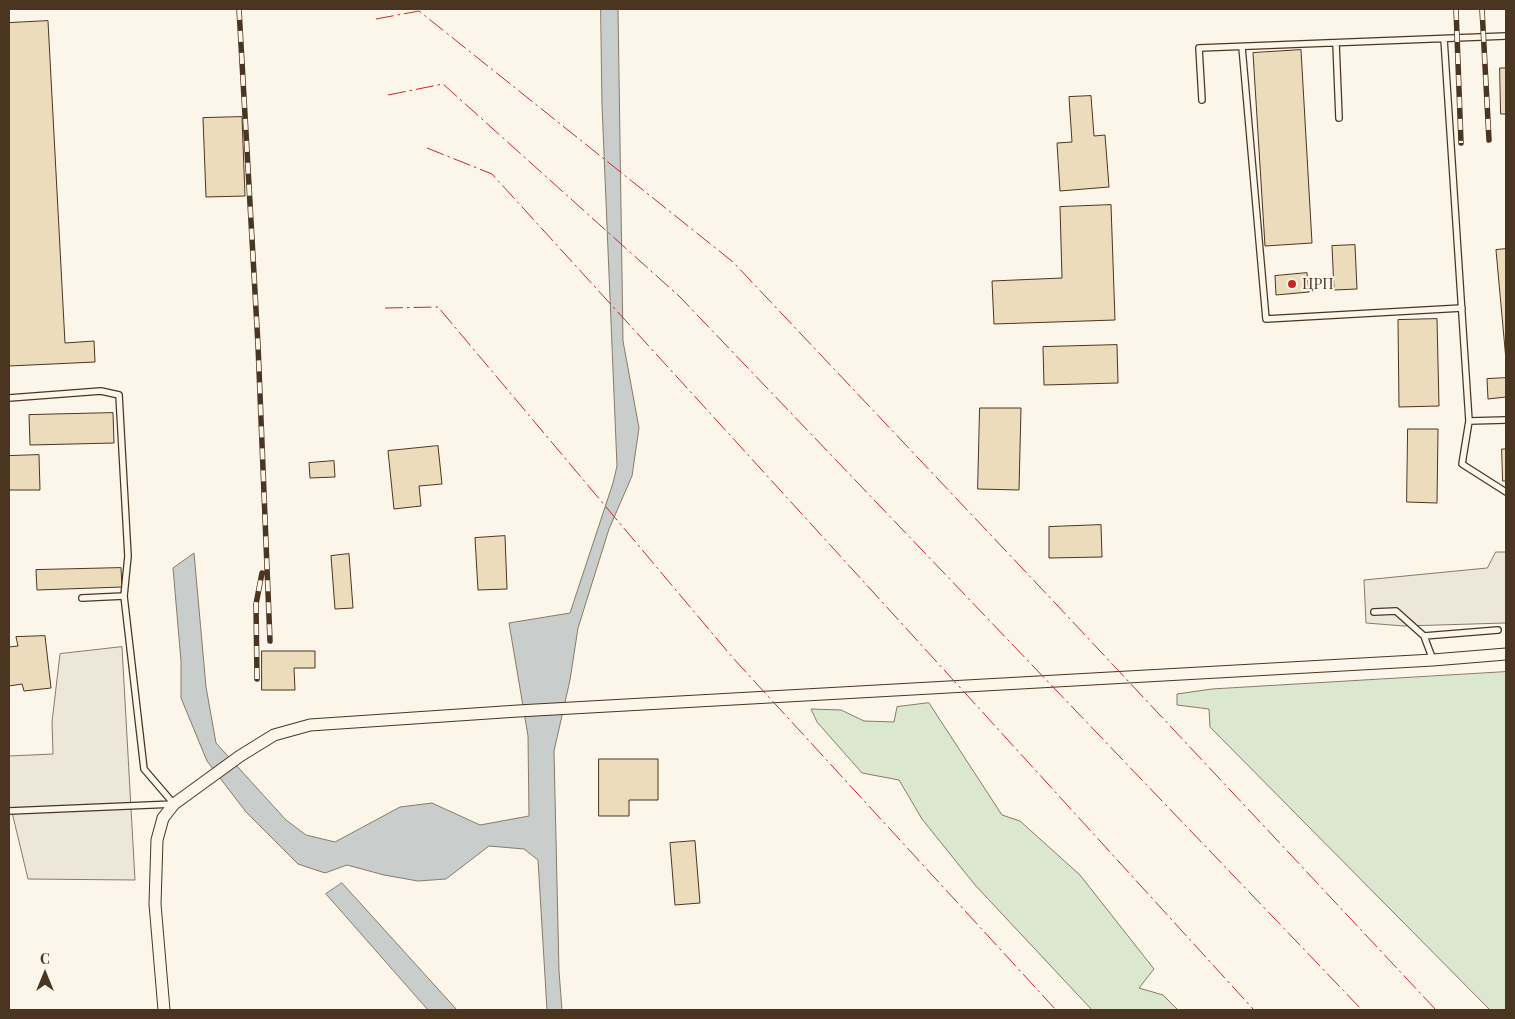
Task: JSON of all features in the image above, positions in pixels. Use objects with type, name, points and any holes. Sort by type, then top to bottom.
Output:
[{"type":"street","points":[[164,1010],[155,904],[157,840],[163,818],[174,804],[240,756],[274,735],[310,725],[518,711],[1433,660],[1506,654]]},
{"type":"lane","points":[[1202,100],[1199,48],[1506,36]]},
{"type":"lane","points":[[1444,39],[1469,421],[1462,464],[1506,492]]},
{"type":"lane","points":[[1336,43],[1339,118]]},
{"type":"lane","points":[[1242,47],[1266,319],[1462,308]]},
{"type":"lane","points":[[9,398],[101,391],[119,395],[128,556],[124,596],[144,769],[174,804]]},
{"type":"lane","points":[[1469,421],[1506,420]]},
{"type":"lane","points":[[82,598],[124,596]]},
{"type":"lane","points":[[1374,612],[1396,611],[1424,636],[1433,660]]},
{"type":"lane","points":[[1424,636],[1498,630]]},
{"type":"lane","points":[[9,811],[174,804]]},
{"type":"green space","points":[[1506,672],[1506,1010],[1490,1010],[1210,727],[1209,709],[1177,705],[1177,694],[1212,689]]},
{"type":"green space","points":[[929,703],[1002,815],[1020,821],[1080,875],[1154,969],[1139,988],[1163,995],[1178,1010],[1092,1010],[975,885],[922,819],[899,780],[862,773],[817,722],[811,709],[841,710],[864,721],[894,722],[897,707]]},
{"type":"shaded area","points":[[601,9],[618,9],[623,341],[639,428],[632,476],[609,529],[578,628],[570,680],[554,751],[559,971],[562,1010],[547,1010],[538,860],[524,849],[489,846],[446,879],[418,881],[384,875],[347,865],[325,873],[298,864],[246,812],[207,761],[181,698],[181,661],[173,568],[194,553],[206,687],[216,743],[286,820],[306,835],[335,842],[400,807],[432,803],[480,825],[529,816],[528,736],[509,623],[570,613],[617,466],[602,105]]},
{"type":"shaded area","points":[[1496,552],[1506,552],[1506,623],[1404,626],[1366,623],[1364,580],[1487,568]]},
{"type":"shaded area","points":[[122,647],[135,880],[28,879],[11,808],[9,807],[9,756],[53,754],[52,722],[60,654]]},
{"type":"shaded area","points":[[342,883],[457,1010],[428,1010],[326,894]]},
{"type":"building","points":[[48,21],[65,343],[94,341],[95,362],[9,366],[9,23]]},
{"type":"building","points":[[1301,50],[1312,243],[1265,246],[1253,53]]},
{"type":"building","points":[[1500,68],[1506,68],[1506,114],[1501,114]]},
{"type":"building","points":[[1091,96],[1094,136],[1105,135],[1109,187],[1060,191],[1057,143],[1072,142],[1069,97]]},
{"type":"building","points":[[242,117],[245,196],[206,197],[203,118]]},
{"type":"building","points":[[1111,205],[1115,320],[994,324],[992,281],[1062,278],[1060,207]]},
{"type":"building","points":[[1355,245],[1357,289],[1334,290],[1332,246]]},
{"type":"building","points":[[1506,249],[1506,360],[1496,250]]},
{"type":"building","name":"ЦРП","points":[[1307,273],[1309,292],[1276,295],[1275,276]]},
{"type":"building","points":[[1437,319],[1439,406],[1399,407],[1398,320]]},
{"type":"building","points":[[1117,345],[1118,383],[1044,385],[1043,347]]},
{"type":"building","points":[[1506,378],[1506,397],[1488,399],[1487,379]]},
{"type":"building","points":[[980,408],[1021,408],[1019,490],[978,489]]},
{"type":"building","points":[[113,413],[114,443],[30,445],[29,415]]},
{"type":"building","points":[[1408,429],[1438,429],[1437,503],[1407,502]]},
{"type":"building","points":[[438,446],[442,484],[419,486],[421,506],[394,509],[388,451]]},
{"type":"building","points":[[1502,449],[1506,449],[1506,481],[1503,481]]},
{"type":"building","points":[[39,455],[40,490],[9,490],[9,456]]},
{"type":"building","points":[[334,461],[335,477],[310,478],[309,463]]},
{"type":"building","points":[[1101,525],[1102,557],[1049,558],[1049,527]]},
{"type":"building","points":[[505,536],[507,589],[478,590],[475,538]]},
{"type":"building","points":[[349,554],[353,608],[335,609],[331,556]]},
{"type":"building","points":[[121,568],[122,587],[37,590],[36,570]]},
{"type":"building","points":[[45,636],[51,688],[24,691],[22,684],[9,686],[9,647],[18,646],[16,637]]},
{"type":"building","points":[[262,651],[315,651],[315,668],[294,668],[295,690],[262,690]]},
{"type":"building","points":[[599,759],[658,759],[658,800],[629,800],[629,816],[599,816]]},
{"type":"building","points":[[695,841],[700,903],[675,905],[670,843]]},
{"type":"railway","points":[[239,9],[258,345],[270,641]]},
{"type":"railway","points":[[1456,9],[1461,143]]},
{"type":"railway","points":[[1482,9],[1489,140]]},
{"type":"railway","points":[[257,679],[256,604],[262,573]]},
{"type":"power","points":[[376,19],[419,11],[733,262],[1436,1010]]},
{"type":"power","points":[[388,95],[443,84],[680,297],[1362,1010]]},
{"type":"power","points":[[427,148],[492,174],[1254,1010]]},
{"type":"power","points":[[385,308],[438,307],[733,658],[1056,1010]]},
{"type":"place","name":"ЦРП","points":[[1292,284]]}]
